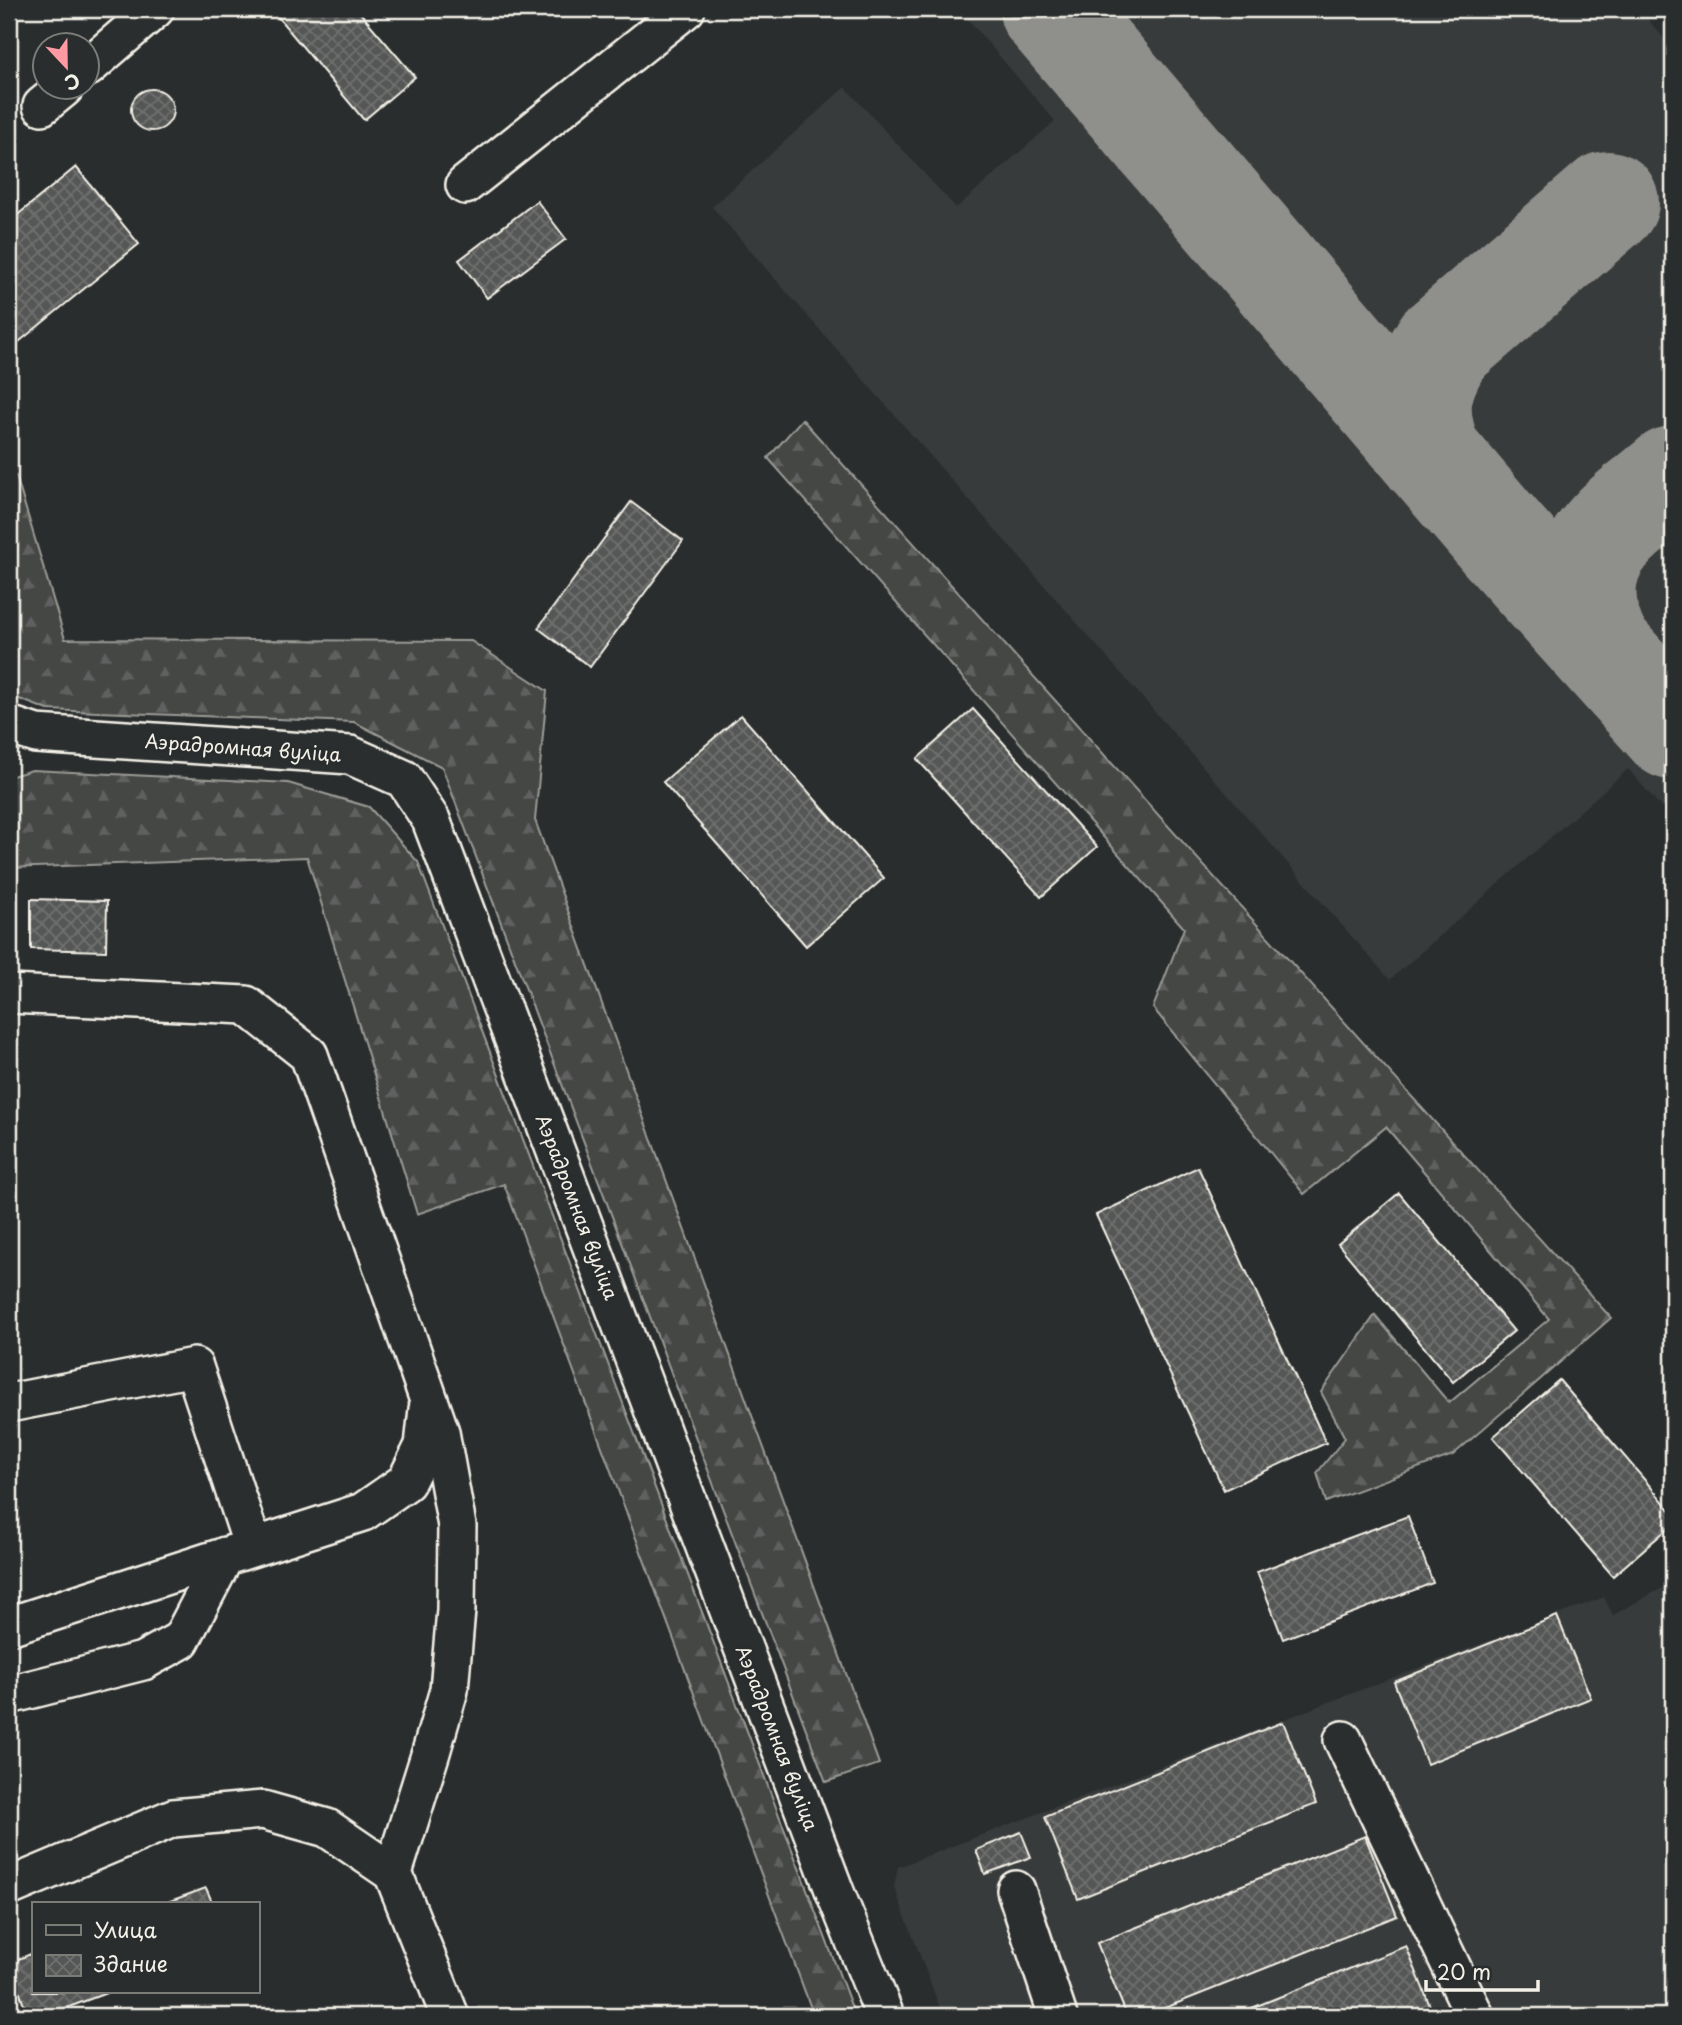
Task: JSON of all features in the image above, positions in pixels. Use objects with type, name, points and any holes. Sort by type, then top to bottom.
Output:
[{"type":"street","points":[[102,55],[155,9]]},
{"type":"street","points":[[465,185],[686,9]]},
{"type":"street","name":"Аэрадромная вуліца","points":[[18,733],[350,755],[404,779],[431,820],[885,2016]]},
{"type":"street","points":[[9,994],[246,1005],[309,1055],[440,1432],[457,1525],[456,1610],[449,1690],[393,1873]]},
{"type":"street","points":[[9,1403],[194,1367],[239,1552],[181,1640],[143,1661],[9,1695]]},
{"type":"street","points":[[9,1626],[363,1512],[406,1482],[424,1446],[429,1401]]},
{"type":"street","points":[[1343,1740],[1475,2016]]},
{"type":"street","points":[[9,1886],[173,1818],[263,1810],[327,1828],[393,1873],[450,2016]]},
{"type":"street","points":[[1016,1890],[1058,2016]]},
{"type":"shaded area","points":[[959,9],[1639,9],[1673,49],[1673,821],[1628,769],[1390,980],[712,207],[845,87],[956,208],[1055,121]]},
{"type":"shaded area","points":[[1673,1582],[1673,2016],[943,2016],[894,1887],[898,1867],[1604,1597],[1613,1615]]},
{"type":"green space","points":[[802,419],[1611,1318],[1453,1455],[1326,1502],[1317,1473],[1345,1438],[1321,1392],[1375,1315],[1449,1403],[1549,1319],[1386,1127],[1304,1194],[1153,1008],[1184,928],[768,458]]},
{"type":"green space","points":[[9,473],[16,476],[65,639],[471,641],[547,691],[535,820],[879,1764],[826,1782],[442,767],[354,722],[48,710],[9,695]]},
{"type":"green space","points":[[32,770],[288,783],[369,807],[418,862],[855,2016],[814,2016],[504,1184],[417,1214],[307,857],[9,868],[9,777]]},
{"type":"building","points":[[271,9],[357,9],[415,77],[364,120]]},
{"type":"building","points":[[152,89],[167,95],[173,110],[167,125],[152,131],[137,125],[131,110],[137,95]]},
{"type":"building","points":[[76,167],[139,244],[9,350],[9,222]]},
{"type":"building","points":[[537,201],[566,239],[487,298],[459,260]]},
{"type":"building","points":[[631,502],[683,541],[590,667],[538,628]]},
{"type":"building","points":[[973,709],[1097,847],[1041,897],[917,759]]},
{"type":"building","points":[[741,715],[884,878],[806,946],[663,782]]},
{"type":"building","points":[[31,899],[107,901],[106,951],[31,949]]},
{"type":"building","points":[[1198,1167],[1326,1443],[1224,1490],[1096,1215]]},
{"type":"building","points":[[1399,1193],[1514,1331],[1453,1382],[1338,1244]]},
{"type":"building","points":[[1559,1380],[1673,1513],[1673,1524],[1613,1576],[1493,1437]]},
{"type":"building","points":[[1408,1516],[1433,1583],[1283,1639],[1257,1572]]},
{"type":"building","points":[[1557,1616],[1591,1698],[1427,1764],[1394,1682]]},
{"type":"building","points":[[1283,1722],[1316,1804],[1078,1899],[1045,1817]]},
{"type":"building","points":[[1021,1832],[1031,1857],[985,1874],[976,1850]]},
{"type":"building","points":[[1365,1836],[1397,1916],[1145,2016],[1127,2016],[1097,1943]]},
{"type":"building","points":[[206,1888],[212,1902],[168,1902]]},
{"type":"building","points":[[1406,1946],[1434,2016],[1232,2016]]},
{"type":"building","points":[[32,1953],[32,1994],[104,1994],[45,2016],[28,2016],[9,1963]]},
{"type":"taxiway","points":[[1050,9],[1503,540],[1673,729]]},
{"type":"taxiway","points":[[1431,456],[1422,425],[1421,399],[1428,373],[1443,345],[1608,202]]},
{"type":"taxiway","points":[[1600,648],[1586,604],[1587,575],[1591,561],[1614,527],[1673,477]]}]
